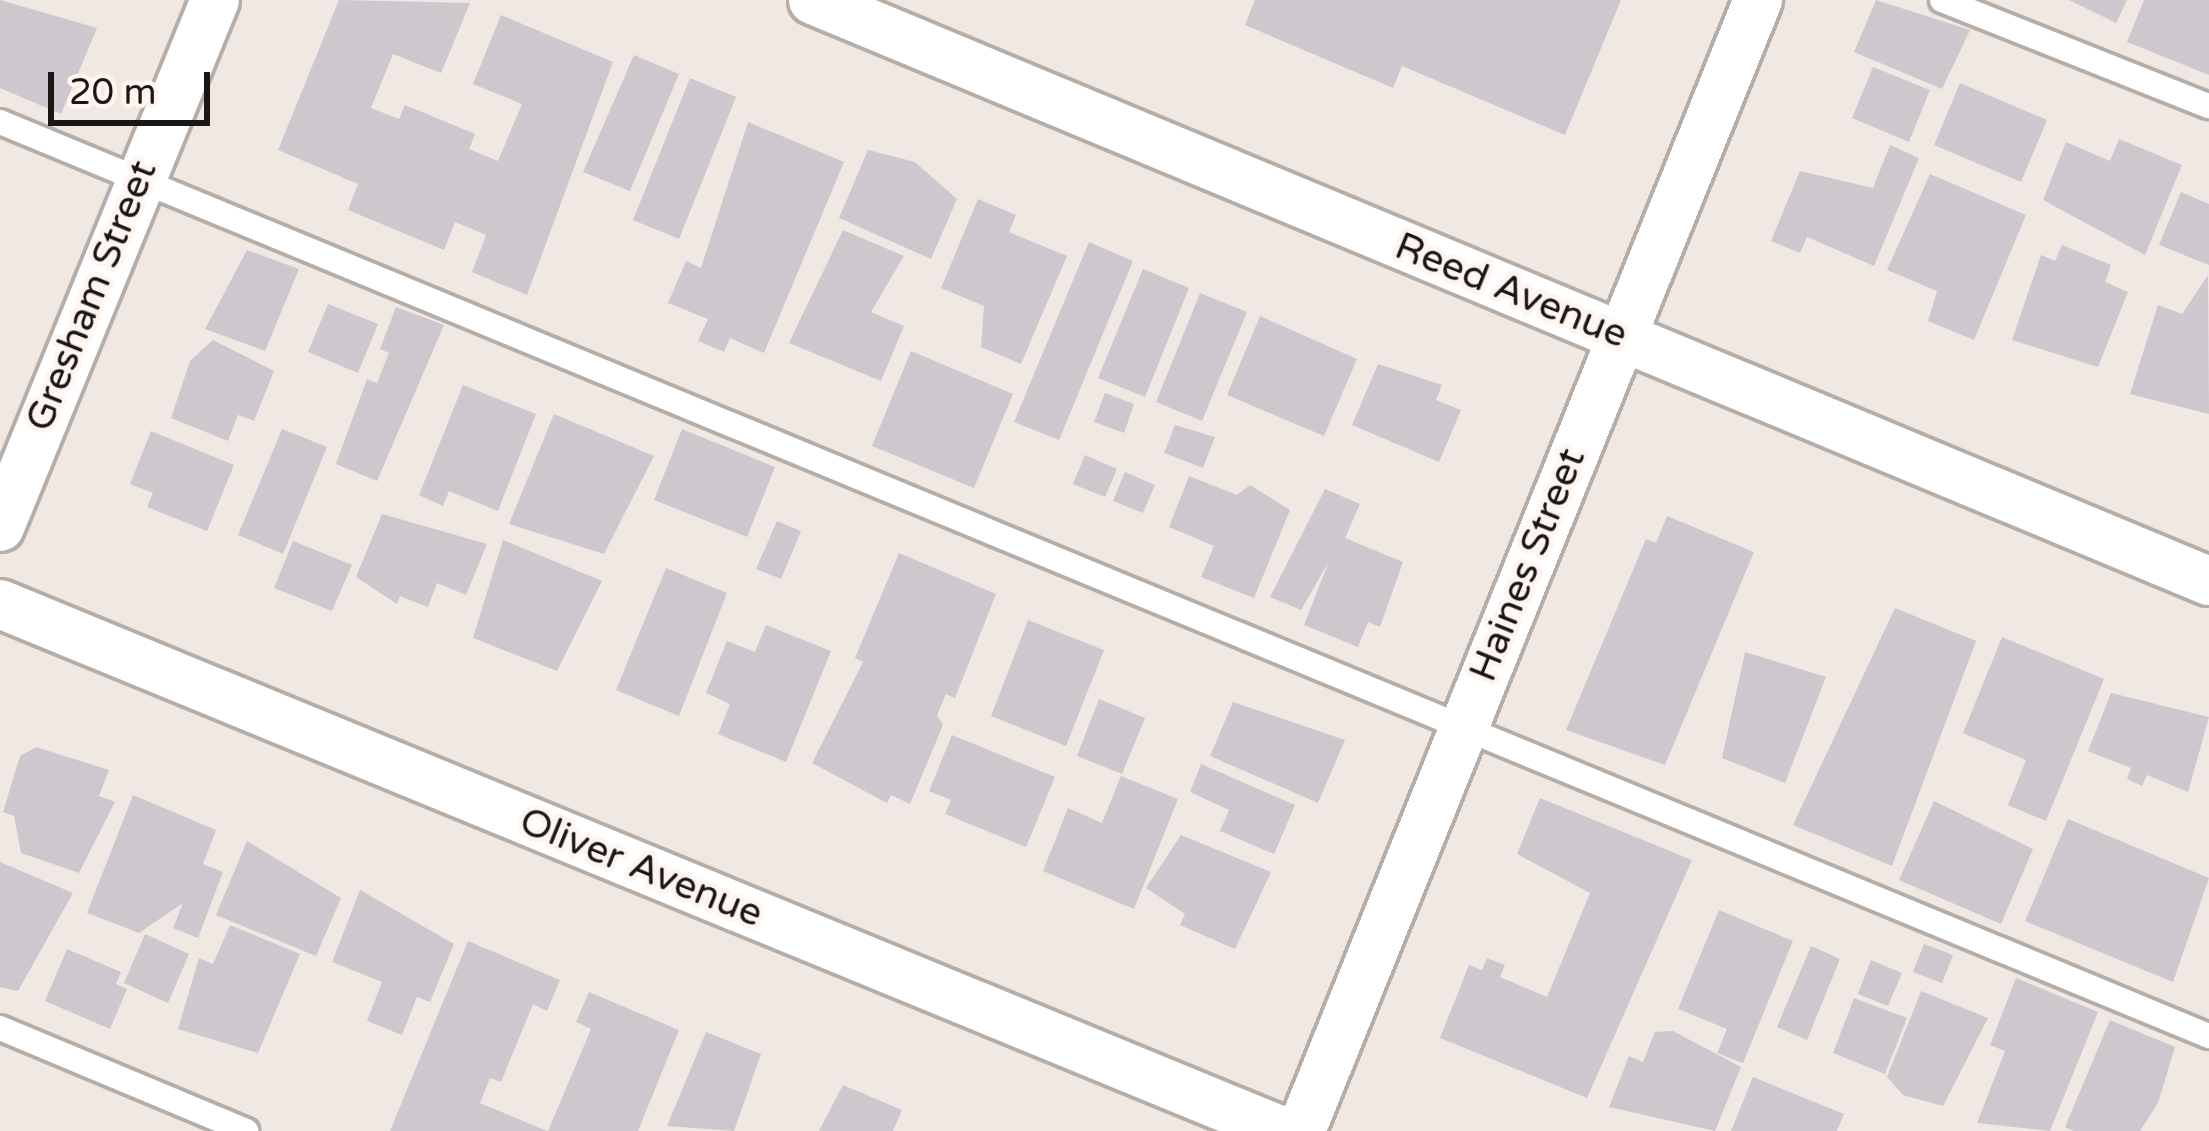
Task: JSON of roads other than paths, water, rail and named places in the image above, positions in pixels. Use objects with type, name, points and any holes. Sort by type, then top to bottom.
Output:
[{"type":"street","name":"Gresham Street","points":[[0,527],[215,0]]},
{"type":"street","name":"Reed Avenue","points":[[813,0],[2209,580]]},
{"type":"street","name":"Haines Street","points":[[1301,1131],[1758,0]]},
{"type":"street","name":"Oliver Avenue","points":[[0,604],[1282,1131]]},
{"type":"lane","points":[[1942,0],[2209,106]]},
{"type":"lane","points":[[0,122],[1154,606],[1463,723],[2209,1036]]},
{"type":"lane","points":[[0,1028],[246,1131]]}]
